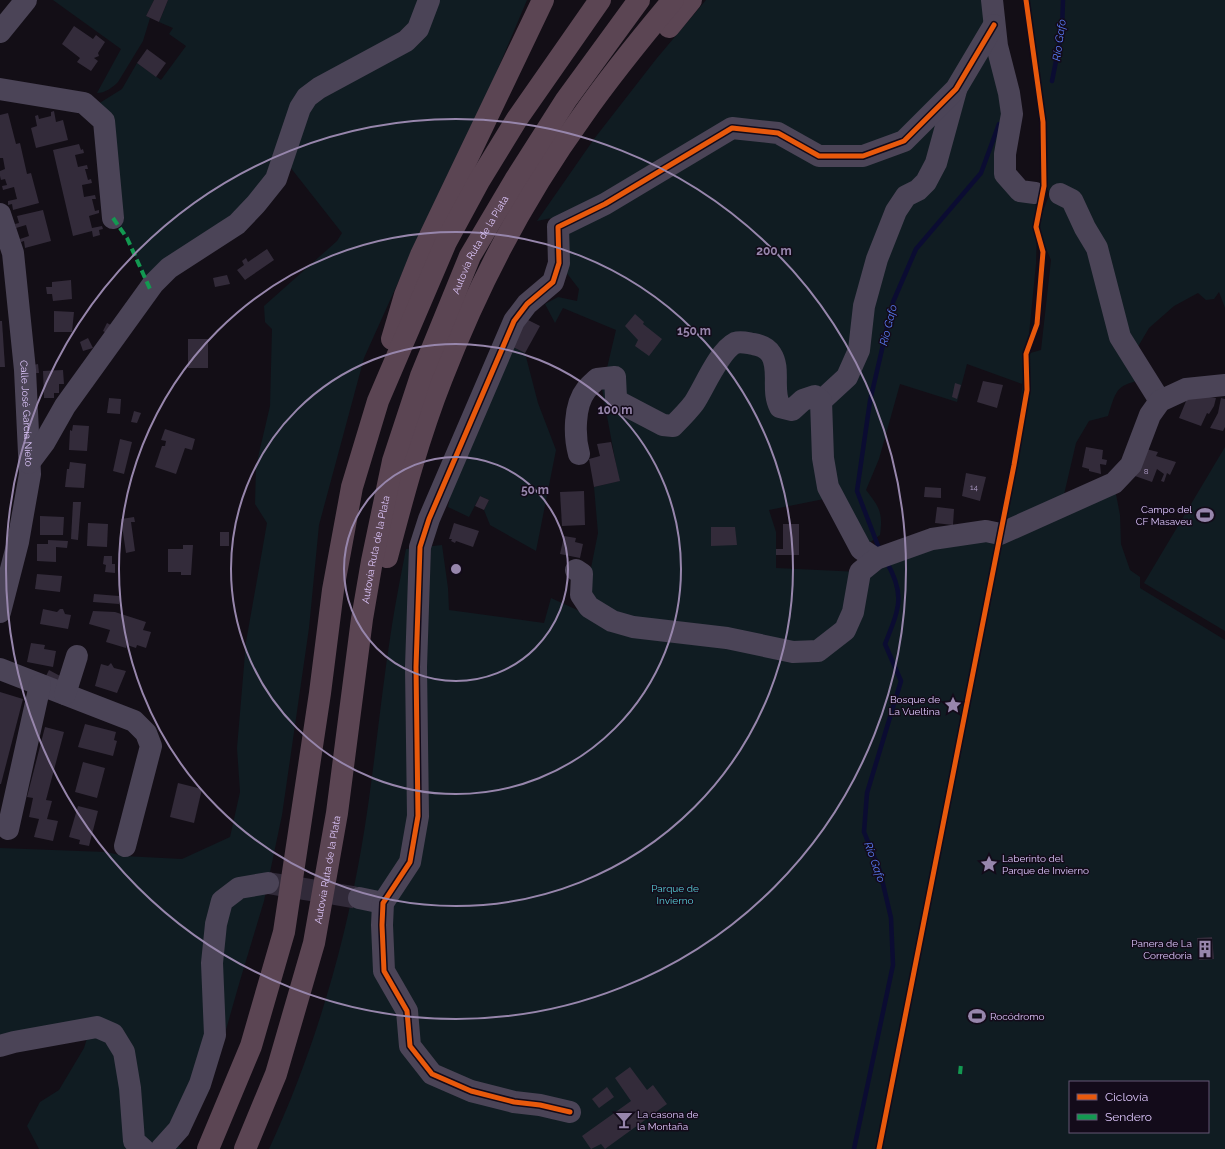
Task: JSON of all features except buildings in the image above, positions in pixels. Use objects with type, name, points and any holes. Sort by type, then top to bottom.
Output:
[{"type":"highway","points":[[208,1149],[249,1053],[284,932],[320,693],[333,590],[352,487],[378,401],[398,317],[421,255],[543,0]]},
{"type":"highway","points":[[378,401],[446,242],[517,119],[600,0]]},
{"type":"highway","name":"Autovía Ruta de la Plata","points":[[245,1149],[276,1074],[314,943],[337,813],[362,619],[372,561],[393,461],[421,376],[470,256],[515,180],[566,100],[638,0]]},
{"type":"highway","points":[[356,674],[411,466],[442,378],[488,271],[526,201],[582,116],[673,0]]},
{"type":"highway","points":[[526,201],[691,0]]},
{"type":"street","points":[[0,32],[26,0]]},
{"type":"street","points":[[30,464],[65,406],[153,284],[170,268],[237,224],[276,179],[300,108],[307,97],[319,88],[406,41],[418,29],[429,0]]},
{"type":"street","points":[[992,0],[994,25],[1009,93],[1012,114],[1005,154],[1005,174],[1020,191],[1035,193]]},
{"type":"street","points":[[570,1112],[540,1105],[514,1102],[471,1092],[432,1074],[410,1046],[408,1011],[384,971],[382,925],[383,902],[410,862],[418,816],[416,667],[420,547],[429,519],[514,321],[527,304],[553,282],[560,263],[558,227],[605,204],[732,128],[778,133],[819,156],[863,156],[904,140],[956,89],[994,25]]},
{"type":"street","points":[[0,89],[84,103],[104,121],[113,218]]},
{"type":"street","points":[[821,401],[847,377],[860,350],[864,306],[877,259],[896,211],[906,196],[918,190],[926,182],[936,163],[956,89]]},
{"type":"street","points":[[1060,194],[1072,200],[1085,228],[1097,248],[1120,337],[1160,401]]},
{"type":"street","name":"Calle José García Nieto","points":[[0,214],[13,253],[26,370],[30,464],[30,474],[18,542],[0,612]]},
{"type":"street","points":[[579,454],[576,443],[576,426],[579,408],[585,390],[597,379],[615,377],[616,398],[621,403],[663,425],[673,426],[693,403],[717,363],[730,346],[736,343],[757,344],[765,347],[771,353],[775,362],[775,399],[780,407],[792,410],[803,400],[815,396],[821,401],[823,458],[828,487],[861,549],[876,559]]},
{"type":"street","points":[[576,570],[582,574],[581,595],[589,607],[612,621],[633,628],[727,638],[793,652],[818,651],[845,630],[853,612],[860,572],[876,559],[932,539],[986,531],[1000,534],[1114,483],[1131,465],[1150,415],[1160,401],[1186,389],[1225,385]]},
{"type":"street","points":[[65,694],[77,656]]},
{"type":"street","points":[[0,669],[134,721],[146,733],[150,746],[125,846]]},
{"type":"street","points":[[8,829],[40,685]]},
{"type":"street","points":[[161,1149],[182,1123],[200,1084],[215,1035],[212,963],[216,924],[222,901],[239,888],[268,883]]},
{"type":"street","points":[[359,898],[383,902]]},
{"type":"street","points":[[0,1046],[14,1042],[97,1027],[113,1034],[124,1052],[130,1088],[134,1141],[143,1149]]},
{"type":"green space","points":[[53,0],[154,0],[146,16],[150,18],[143,41],[118,82],[111,88],[97,93],[121,49]]},
{"type":"green space","points":[[168,0],[418,0],[415,22],[332,75],[266,185],[148,285],[127,238],[117,224],[98,104],[122,89],[137,63],[161,80],[186,46],[169,34],[173,28],[159,22]]},
{"type":"green space","points":[[429,0],[527,0],[484,102],[401,276],[364,358],[319,525],[309,628],[282,815],[264,901],[208,1093],[178,1146],[182,1149],[39,1149],[27,1126],[40,1102],[59,1090],[84,1048],[92,1022],[0,1040],[0,848],[106,852],[124,856],[182,859],[230,837],[240,792],[237,748],[246,642],[267,523],[255,504],[256,466],[270,406],[272,329],[265,322],[264,306],[337,241],[342,233],[283,158],[300,108],[385,54]]},
{"type":"green space","points":[[706,0],[992,0],[997,46],[1005,174],[1035,193],[1037,226],[1050,193],[1044,186],[1043,122],[1027,0],[1225,0],[1225,308],[1219,292],[1214,299],[1206,300],[1198,293],[1174,306],[1149,328],[1136,350],[1075,194],[1146,379],[1129,383],[1124,386],[1116,393],[1108,416],[1089,421],[1076,443],[1063,499],[1007,522],[1023,380],[1022,384],[967,364],[957,402],[900,384],[879,459],[866,490],[875,502],[881,516],[880,535],[861,549],[834,497],[769,510],[776,532],[776,568],[860,572],[845,630],[793,652],[589,607],[591,568],[598,533],[594,487],[619,481],[602,389],[616,330],[563,308],[555,323],[545,304],[558,297],[577,301],[579,289],[559,263],[561,216],[537,221],[594,139],[657,58]],"holes":[[[1037,228],[1051,260],[1041,350],[1027,354],[1036,264]]]},
{"type":"green space","points":[[511,346],[525,353],[538,403],[556,450],[536,551],[490,525],[484,510],[489,500],[480,496],[469,517],[448,507],[451,492]]},
{"type":"green space","name":"Campo del CF Masaveu","points":[[1225,447],[1225,631],[1144,583]]},
{"type":"green space","name":"Parque de Invierno","points":[[1115,489],[1120,515],[1121,544],[1130,570],[1140,577],[1140,588],[1225,640],[1225,1149],[269,1149],[285,1113],[313,1040],[336,965],[354,889],[366,822],[395,606],[406,549],[442,545],[448,588],[449,610],[544,623],[551,598],[621,630],[825,654],[869,571]]},
{"type":"waterway","name":"Río Gafo","points":[[1052,81],[1062,31],[1063,0]]},
{"type":"waterway","name":"Río Gafo","points":[[880,551],[857,491],[870,401],[893,302],[916,249],[981,173],[999,124]]},
{"type":"waterway","name":"Río Gafo","points":[[854,1149],[893,965],[891,918],[880,871],[864,832],[867,793],[901,681],[885,644],[894,621],[898,602],[896,583],[886,561]]},
{"type":"tunnel","points":[[268,883],[359,898]]},
{"type":"marked path","points":[[113,218],[127,238],[150,289]]},
{"type":"marked path","points":[[960,1074],[961,1064]]},
{"type":"cycle path","points":[[879,1149],[1014,465],[1027,390],[1026,354],[1037,324],[1043,252],[1036,227],[1044,186],[1043,122],[1026,0]]},
{"type":"cycle path","points":[[570,1112],[540,1105],[514,1102],[471,1091],[432,1074],[410,1046],[407,1011],[384,971],[382,925],[383,903],[410,862],[418,816],[416,667],[420,547],[429,519],[514,321],[527,304],[553,282],[559,263],[558,227],[605,204],[732,128],[778,133],[819,156],[863,156],[904,141],[956,89],[994,25]]},
{"type":"place","name":"Campo del CF Masaveu","points":[[1205,515]]},
{"type":"place","name":"Bosque de La Vueltina","points":[[953,705]]},
{"type":"place","name":"Laberinto del Parque de Invierno","points":[[989,864]]},
{"type":"place","name":"Panera de La Corredoria","points":[[1205,949]]},
{"type":"place","name":"Rocódromo","points":[[977,1016]]},
{"type":"place","name":"La casona de la Montaña","points":[[624,1120]]}]
